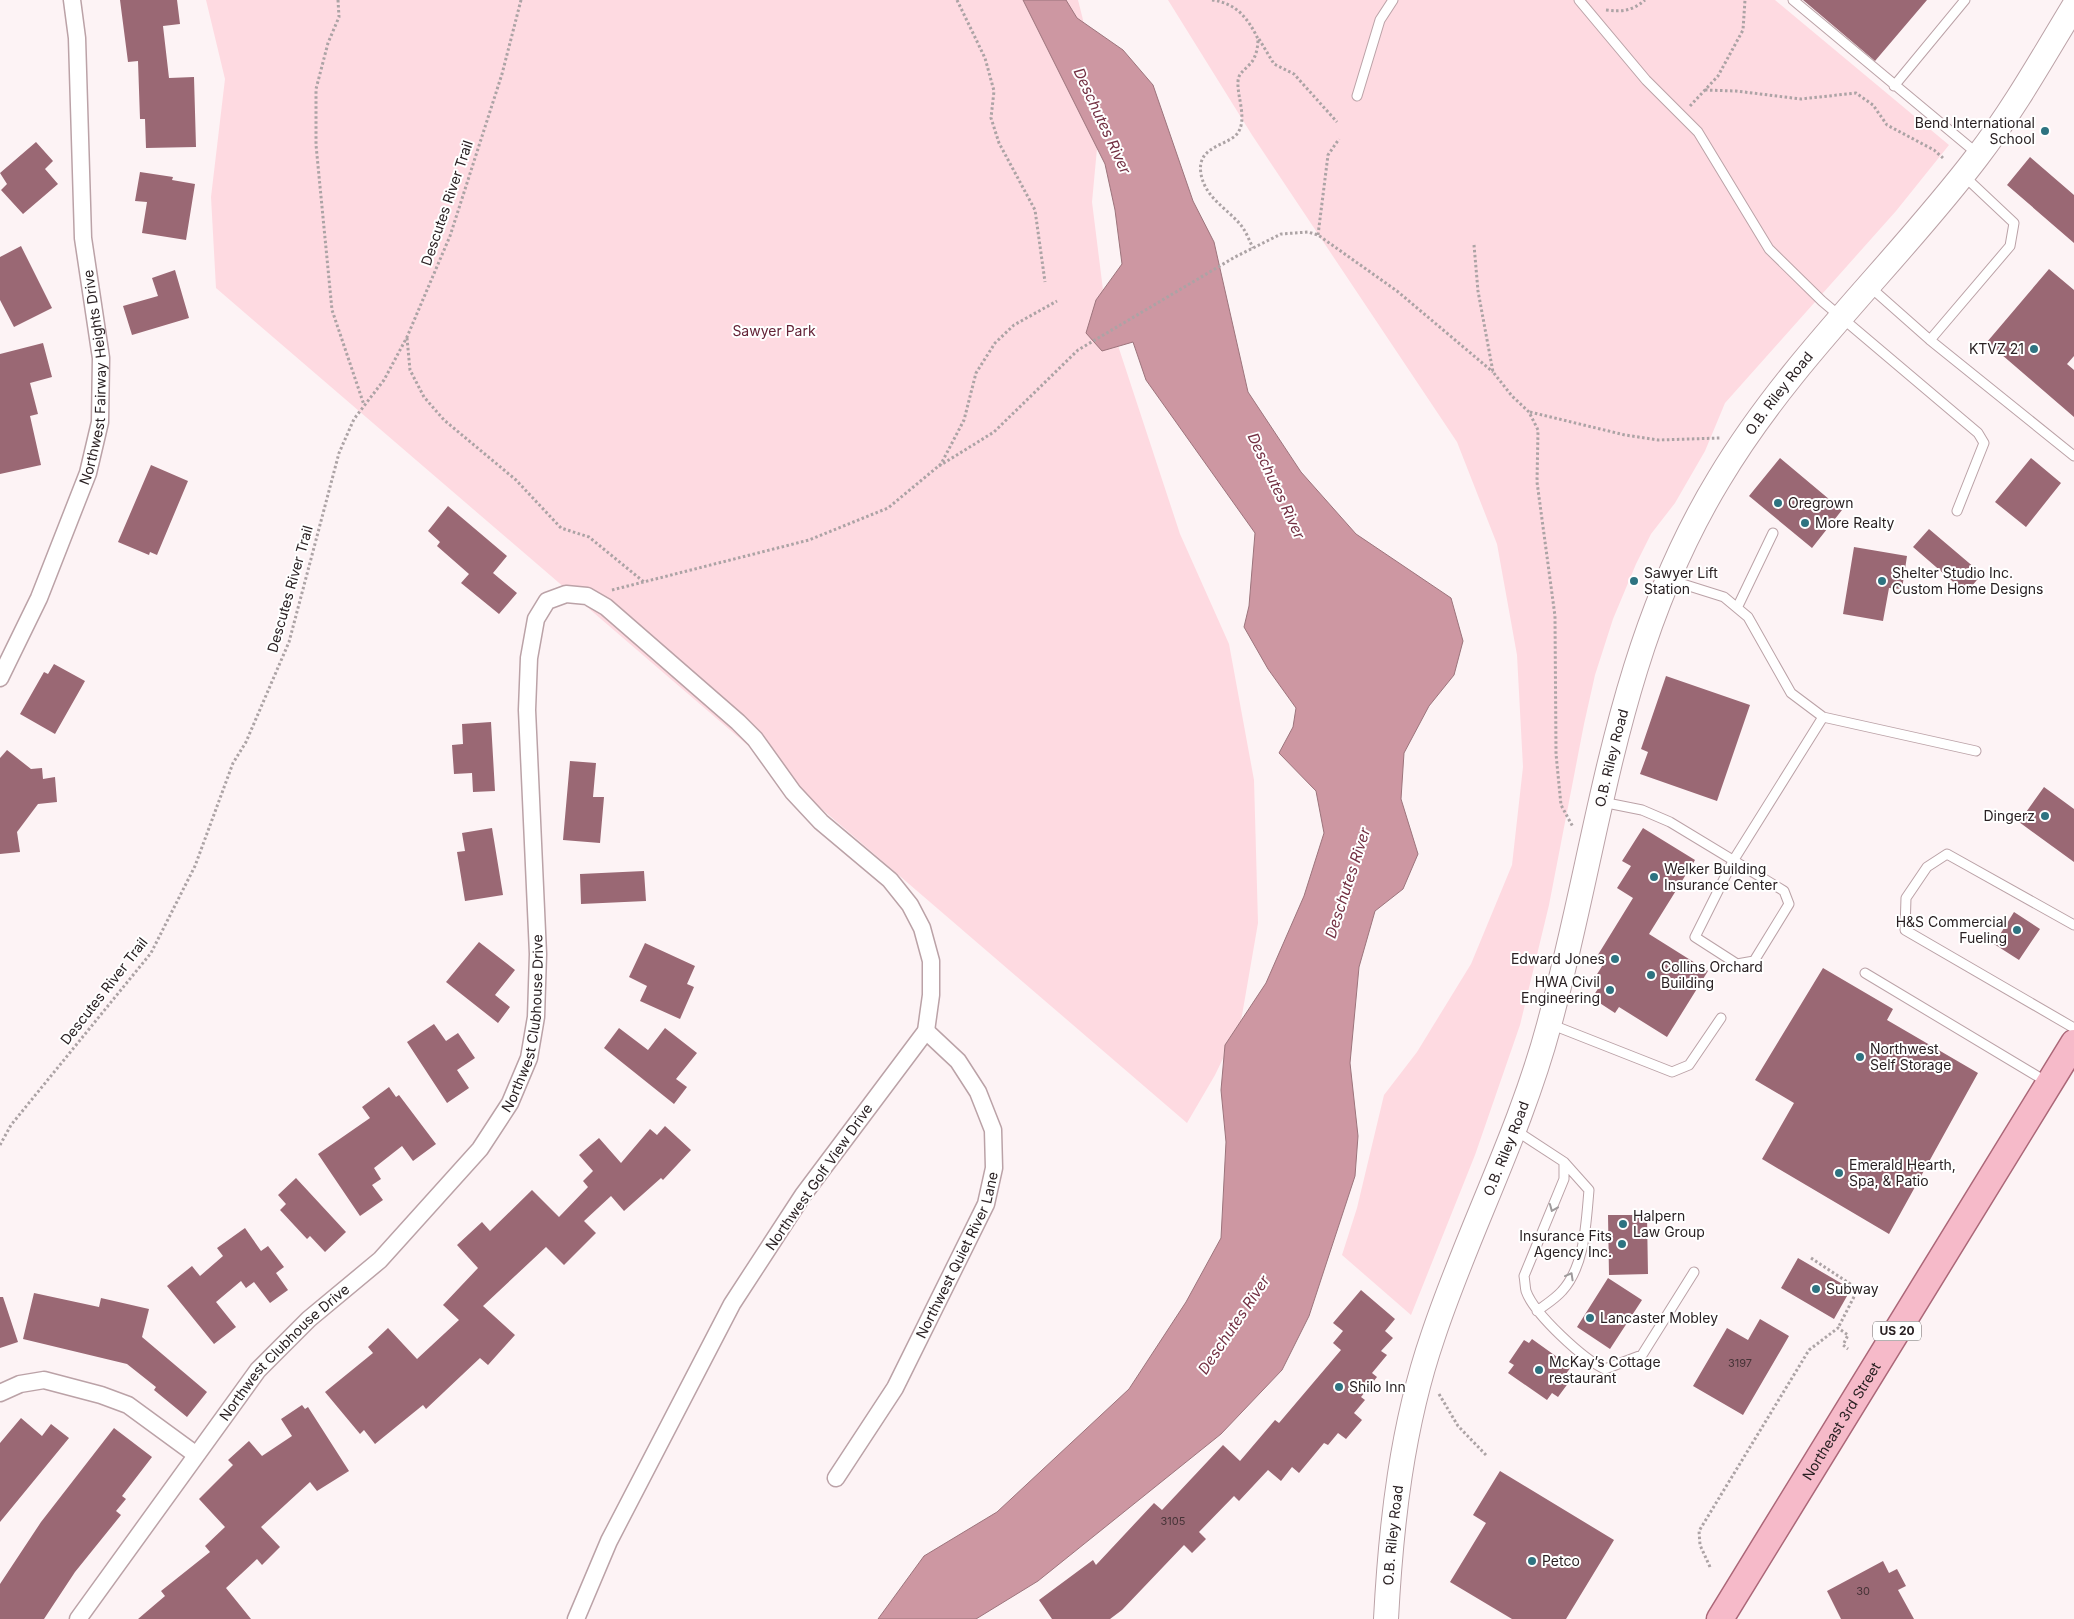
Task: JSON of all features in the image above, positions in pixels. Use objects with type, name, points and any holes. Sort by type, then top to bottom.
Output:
[{"type":"main road","name":"Northeast 3rd Street","points":[[1720,1619],[2074,1043]]},
{"type":"street","name":"Northwest Fairway Heights Drive","points":[[0,678],[43,589],[88,473],[100,422],[101,358],[83,238],[77,38],[72,0]]},
{"type":"street","name":"O.B. Riley Road","points":[[1386,1619],[1397,1501],[1407,1434],[1418,1386],[1431,1339],[1531,1086],[1550,1024],[1600,801],[1634,667],[1667,579],[1694,522],[1744,439],[1794,372],[1979,155],[2016,102],[2074,6]]},
{"type":"street","name":"Northwest Clubhouse Drive","points":[[78,1619],[195,1454],[258,1370],[309,1319],[380,1260],[480,1149],[510,1104],[529,1058],[536,1017],[538,954],[527,710],[529,658],[536,619],[542,606],[548,600],[566,594],[587,596],[606,607],[738,722],[755,739],[793,792]]},
{"type":"street","name":"Northwest Golf View Drive","points":[[576,1619],[609,1541],[732,1304],[803,1195],[926,1031],[931,995],[931,961],[922,928],[910,904],[890,880],[820,822],[793,792]]},
{"type":"street","name":"Northwest Quiet River Lane","points":[[836,1478],[895,1388],[986,1204],[994,1168],[992,1130],[978,1092],[958,1061],[926,1031]]},
{"type":"street","points":[[0,1393],[20,1384],[44,1380],[101,1395],[128,1405],[195,1454]]},
{"type":"lane","points":[[1357,96],[1380,20],[1393,0]]},
{"type":"lane","points":[[1793,0],[1979,155]]},
{"type":"lane","points":[[1894,86],[1965,0]]},
{"type":"lane","points":[[1582,4],[1646,80],[1698,132],[1711,149],[1747,215],[1769,249],[1798,279],[1841,318],[1978,433],[1984,443],[1957,511]]},
{"type":"lane","points":[[1930,340],[2010,246],[2014,223],[1963,175]]},
{"type":"lane","points":[[1869,286],[1930,340],[2074,456]]},
{"type":"lane","points":[[1737,608],[1773,534]]},
{"type":"lane","points":[[1667,579],[1724,597],[1748,617],[1791,694],[1823,717],[1976,751]]},
{"type":"lane","points":[[1600,801],[1642,810],[1670,822],[1733,860],[1784,891],[1789,904],[1754,961],[1737,964],[1695,937],[1733,860],[1823,717]]},
{"type":"lane","points":[[2074,925],[1947,854],[1928,867],[1906,898],[1905,930],[2074,1028]]},
{"type":"lane","points":[[1865,973],[2049,1083]]},
{"type":"lane","points":[[1550,1024],[1672,1072],[1689,1065],[1721,1018]]},
{"type":"lane","points":[[1515,1130],[1564,1162],[1589,1190],[1586,1224],[1578,1262],[1562,1290],[1538,1311]]},
{"type":"lane","points":[[1564,1162],[1564,1179],[1524,1276],[1526,1291],[1538,1311],[1592,1363],[1606,1369],[1642,1355],[1694,1272]]},
{"type":"path","points":[[338,0],[339,17],[328,43],[316,89],[316,145],[332,310],[364,406]]},
{"type":"path","name":"Descutes River Trail","points":[[0,1145],[11,1125],[152,953],[195,866],[232,763],[246,742],[289,642],[339,453],[354,419],[384,380],[407,337],[450,236],[502,74],[521,0]]},
{"type":"path","points":[[957,0],[985,58],[994,91],[991,118],[1000,143],[1035,210],[1045,282]]},
{"type":"path","points":[[1212,0],[1232,5],[1247,20],[1274,64],[1294,74],[1337,122]]},
{"type":"path","points":[[1582,4],[1621,12],[1633,9],[1645,0]]},
{"type":"path","points":[[1681,116],[1718,76],[1743,30],[1745,0]]},
{"type":"path","points":[[1253,248],[1242,226],[1211,196],[1201,174],[1205,155],[1218,143],[1232,139],[1238,133],[1242,105],[1237,81],[1241,72],[1252,63],[1258,39]]},
{"type":"path","points":[[1705,90],[1736,91],[1762,96],[1801,99],[1856,93],[1873,105],[1887,124],[1934,150],[1943,158]]},
{"type":"path","points":[[1318,235],[1328,155],[1339,139]]},
{"type":"path","points":[[587,596],[809,540],[888,508],[939,466],[994,432],[1078,350],[1235,257],[1280,234],[1308,232],[1318,235],[1397,291],[1493,372],[1512,396],[1529,412],[1538,430],[1537,482],[1555,616],[1556,754],[1561,805],[1571,825],[1591,842]]},
{"type":"path","points":[[1474,245],[1485,335],[1493,372]]},
{"type":"path","points":[[939,466],[964,420],[976,373],[995,343],[1014,325],[1057,301]]},
{"type":"path","points":[[407,337],[410,370],[424,397],[444,420],[516,480],[561,528],[589,537],[644,582]]},
{"type":"path","points":[[1529,412],[1625,435],[1658,440],[1744,439]]},
{"type":"path","points":[[1710,1567],[1700,1545],[1699,1531],[1809,1350],[1838,1328],[1858,1289],[1811,1258]]},
{"type":"path","points":[[1838,1328],[1848,1336],[1843,1345],[1848,1349]]},
{"type":"path","points":[[1438,1392],[1458,1426],[1486,1455]]},
{"type":"green space","name":"Sawyer Park","points":[[206,0],[1078,0],[1102,95],[1092,202],[1105,306],[1180,534],[1229,644],[1254,780],[1258,923],[1241,1021],[1215,1075],[1187,1123],[216,288],[211,197],[225,79]]},
{"type":"green space","points":[[1168,0],[1775,0],[1949,145],[1896,211],[1725,403],[1705,451],[1675,503],[1651,534],[1636,564],[1613,619],[1595,675],[1549,905],[1520,1025],[1475,1155],[1411,1315],[1342,1255],[1357,1208],[1384,1095],[1417,1052],[1471,964],[1512,865],[1523,767],[1517,655],[1497,544],[1457,442],[1252,135]]},
{"type":"water","name":"Deschutes River","points":[[1023,0],[1066,0],[1077,18],[1123,50],[1153,85],[1193,201],[1214,242],[1248,392],[1301,472],[1356,534],[1451,598],[1463,641],[1454,675],[1429,706],[1404,753],[1401,799],[1418,854],[1403,889],[1375,911],[1359,967],[1350,1063],[1358,1136],[1355,1176],[1309,1316],[1282,1370],[1221,1434],[1038,1581],[976,1619],[878,1619],[924,1556],[997,1512],[1129,1389],[1186,1302],[1221,1238],[1226,1142],[1221,1090],[1225,1045],[1266,983],[1304,896],[1324,833],[1316,791],[1279,753],[1293,727],[1296,708],[1268,669],[1244,627],[1249,606],[1255,533],[1146,380],[1133,342],[1102,351],[1086,333],[1096,300],[1122,264],[1115,210],[1105,164]]},
{"type":"building","points":[[120,0],[177,0],[180,24],[163,26],[169,78],[194,77],[196,147],[146,148],[145,119],[140,119],[138,61],[128,62]]},
{"type":"building","points":[[1803,0],[1927,0],[1875,61]]},
{"type":"building","points":[[36,142],[53,161],[45,169],[58,184],[23,214],[1,190],[7,184],[0,173]]},
{"type":"building","points":[[2030,157],[2074,195],[2074,243],[2007,185]]},
{"type":"building","points":[[140,172],[173,177],[172,180],[195,184],[186,240],[142,233],[147,202],[135,201]]},
{"type":"building","points":[[21,246],[52,308],[14,327],[0,300],[0,257]]},
{"type":"building","name":"KTVZ 21","points":[[2049,269],[2074,290],[2074,356],[2067,364],[2074,370],[2074,417],[1987,342]]},
{"type":"building","points":[[175,270],[189,318],[132,335],[123,306],[158,296],[152,278]]},
{"type":"building","points":[[43,343],[52,377],[30,383],[38,414],[30,416],[41,465],[0,474],[0,354]]},
{"type":"building","points":[[1780,458],[1842,510],[1812,548],[1749,496]]},
{"type":"building","points":[[2031,458],[2061,483],[2026,527],[1995,502]]},
{"type":"building","points":[[151,465],[188,481],[157,555],[150,552],[149,555],[118,542]]},
{"type":"building","points":[[448,506],[507,556],[493,573],[517,593],[499,614],[461,583],[469,574],[437,546],[440,542],[428,531]]},
{"type":"building","points":[[1929,529],[1982,574],[1966,593],[1913,547]]},
{"type":"building","name":"Shelter Studio Inc. Custom Home Designs","points":[[1854,547],[1907,556],[1902,589],[1889,588],[1883,621],[1843,614]]},
{"type":"building","points":[[54,664],[85,681],[55,734],[20,714],[44,672],[48,674]]},
{"type":"building","points":[[1666,676],[1750,705],[1717,801],[1640,774],[1648,752],[1641,749]]},
{"type":"building","points":[[491,722],[495,791],[473,792],[472,773],[454,774],[452,745],[463,744],[462,724]]},
{"type":"building","points":[[7,750],[31,769],[42,768],[43,779],[55,777],[57,802],[38,804],[17,832],[20,852],[0,854],[0,758]]},
{"type":"building","points":[[570,761],[596,763],[593,797],[604,797],[600,843],[563,840]]},
{"type":"building","points":[[2044,787],[2074,809],[2074,862],[2019,822]]},
{"type":"building","points":[[492,828],[503,895],[465,901],[457,852],[465,851],[462,833]]},
{"type":"building","name":"Collins Orchard Building","points":[[1643,828],[1695,860],[1649,934],[1708,971],[1667,1037],[1619,1007],[1615,1013],[1592,998],[1601,984],[1594,979],[1604,963],[1596,958],[1633,898],[1617,888],[1631,866],[1622,861]]},
{"type":"building","points":[[644,871],[646,901],[581,904],[580,874]]},
{"type":"building","points":[[2014,912],[2040,929],[2019,960],[1994,944]]},
{"type":"building","points":[[479,942],[515,970],[495,995],[510,1007],[498,1023],[446,982]]},
{"type":"building","points":[[645,943],[695,966],[687,984],[694,987],[680,1019],[640,1001],[647,986],[629,977]]},
{"type":"building","name":"Northwest Self Storage","points":[[1823,968],[1893,1009],[1887,1020],[1978,1073],[1889,1234],[1762,1159],[1794,1103],[1755,1080]]},
{"type":"building","points":[[434,1024],[446,1041],[458,1033],[475,1058],[457,1070],[469,1088],[447,1103],[407,1042]]},
{"type":"building","points":[[619,1028],[648,1050],[665,1028],[697,1053],[676,1079],[687,1087],[674,1104],[604,1048]]},
{"type":"building","points":[[389,1087],[396,1097],[399,1095],[436,1144],[413,1161],[402,1146],[374,1168],[381,1179],[372,1185],[383,1200],[360,1216],[318,1154],[370,1118],[362,1107]]},
{"type":"building","points":[[665,1126],[691,1150],[663,1180],[661,1178],[624,1211],[611,1196],[584,1221],[596,1233],[564,1265],[546,1247],[483,1306],[515,1335],[488,1365],[480,1358],[426,1409],[423,1405],[375,1444],[364,1430],[360,1434],[325,1392],[373,1353],[368,1347],[388,1328],[417,1359],[459,1320],[443,1305],[478,1268],[457,1245],[482,1222],[490,1231],[532,1190],[559,1217],[588,1187],[583,1181],[593,1171],[579,1155],[599,1138],[621,1163],[650,1129],[657,1135]]},
{"type":"building","points":[[296,1178],[346,1232],[325,1252],[310,1236],[307,1239],[280,1210],[286,1204],[278,1195]]},
{"type":"building","points":[[1608,1215],[1647,1215],[1648,1274],[1609,1275]]},
{"type":"building","points":[[245,1228],[261,1251],[268,1246],[284,1267],[276,1273],[288,1290],[270,1303],[254,1282],[246,1288],[241,1281],[216,1302],[236,1327],[214,1344],[167,1286],[192,1266],[200,1276],[223,1256],[217,1248]]},
{"type":"building","name":"Subway","points":[[1798,1258],[1851,1289],[1834,1319],[1781,1288]]},
{"type":"building","points":[[1608,1278],[1642,1300],[1610,1349],[1577,1327]]},
{"type":"building","points":[[1361,1290],[1395,1319],[1385,1331],[1393,1338],[1381,1351],[1387,1355],[1372,1373],[1377,1377],[1361,1397],[1365,1400],[1354,1413],[1362,1420],[1346,1439],[1338,1433],[1328,1445],[1324,1443],[1299,1473],[1292,1467],[1281,1481],[1268,1470],[1239,1501],[1234,1496],[1199,1532],[1206,1539],[1192,1553],[1184,1545],[1122,1610],[1110,1619],[1052,1619],[1039,1600],[1093,1560],[1096,1565],[1154,1503],[1162,1510],[1223,1445],[1240,1461],[1275,1420],[1279,1423],[1341,1350],[1333,1343],[1343,1331],[1333,1323]]},
{"type":"building","points":[[34,1293],[99,1307],[101,1298],[149,1309],[142,1337],[207,1392],[187,1417],[154,1390],[156,1387],[127,1364],[23,1339]]},
{"type":"building","points":[[0,1297],[3,1297],[18,1342],[0,1348]]},
{"type":"building","points":[[1760,1319],[1789,1336],[1743,1415],[1693,1386],[1727,1328],[1748,1340]]},
{"type":"building","name":"McKay’s Cottage restaurant","points":[[1532,1339],[1571,1367],[1563,1378],[1569,1382],[1558,1397],[1552,1393],[1547,1400],[1508,1373],[1514,1365],[1509,1362],[1524,1340],[1529,1343]]},
{"type":"building","points":[[302,1405],[305,1409],[308,1407],[349,1471],[317,1491],[310,1482],[261,1527],[280,1547],[262,1565],[257,1559],[226,1588],[251,1619],[138,1619],[165,1596],[161,1591],[210,1552],[205,1546],[225,1527],[199,1499],[233,1465],[228,1460],[249,1441],[262,1456],[292,1436],[281,1419]]},
{"type":"building","points":[[21,1418],[42,1436],[51,1424],[69,1438],[0,1522],[0,1443]]},
{"type":"building","points":[[114,1428],[152,1457],[122,1496],[126,1499],[116,1511],[121,1515],[75,1572],[44,1619],[0,1619],[0,1584],[41,1522]]},
{"type":"building","name":"Petco","points":[[1500,1471],[1614,1540],[1566,1619],[1512,1619],[1450,1582],[1486,1523],[1473,1515]]},
{"type":"building","points":[[1883,1561],[1889,1573],[1897,1569],[1906,1586],[1898,1590],[1914,1619],[1841,1619],[1827,1591]]},
{"type":"place","name":"Bend International School","points":[[2045,131]]},
{"type":"place","name":"KTVZ 21","points":[[2034,349]]},
{"type":"place","name":"Oregrown","points":[[1778,503]]},
{"type":"place","name":"More Realty","points":[[1805,523]]},
{"type":"place","name":"Sawyer Lift Station","points":[[1634,581]]},
{"type":"place","name":"Shelter Studio Inc. Custom Home Designs","points":[[1882,581]]},
{"type":"place","name":"Dingerz","points":[[2045,816]]},
{"type":"place","name":"Welker Building Insurance Center","points":[[1654,877]]},
{"type":"place","name":"H&S Commercial Fueling","points":[[2017,930]]},
{"type":"place","name":"Edward Jones","points":[[1615,959]]},
{"type":"place","name":"Collins Orchard Building","points":[[1651,975]]},
{"type":"place","name":"HWA Civil Engineering","points":[[1610,990]]},
{"type":"place","name":"Northwest Self Storage","points":[[1860,1057]]},
{"type":"place","name":"Emerald Hearth, Spa, & Patio","points":[[1839,1173]]},
{"type":"place","name":"Halpern Law Group","points":[[1623,1224]]},
{"type":"place","name":"Insurance Fits Agency Inc.","points":[[1622,1244]]},
{"type":"place","name":"Subway","points":[[1816,1289]]},
{"type":"place","name":"Lancaster Mobley","points":[[1590,1318]]},
{"type":"place","name":"McKay’s Cottage restaurant","points":[[1539,1370]]},
{"type":"place","name":"Shilo Inn","points":[[1339,1387]]},
{"type":"place","name":"Petco","points":[[1532,1561]]}]
